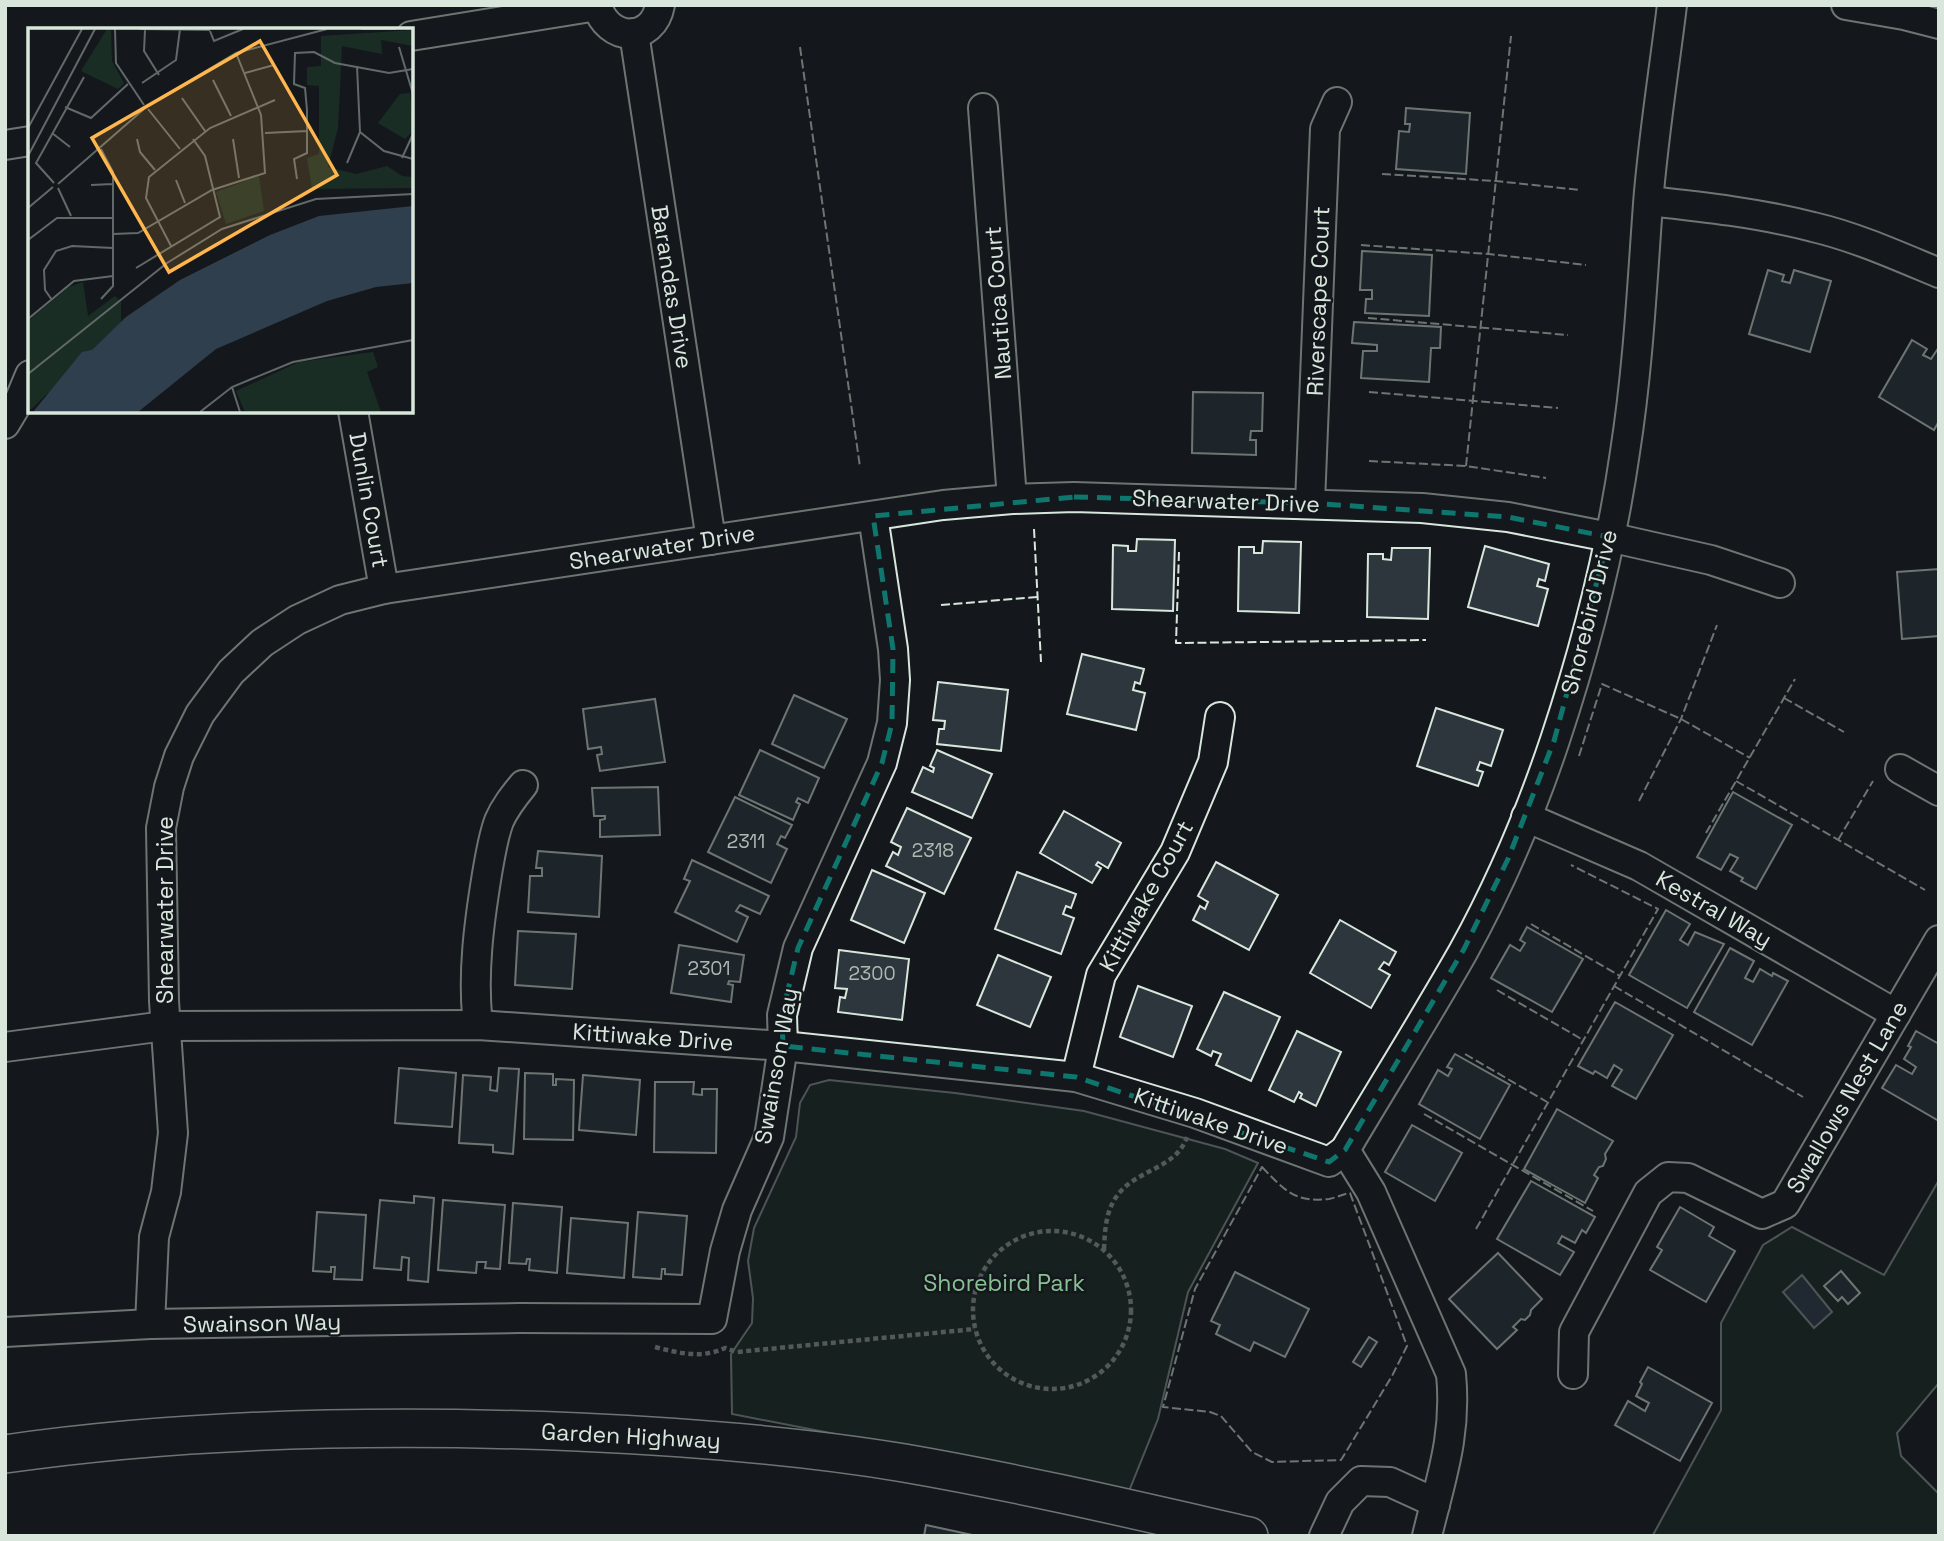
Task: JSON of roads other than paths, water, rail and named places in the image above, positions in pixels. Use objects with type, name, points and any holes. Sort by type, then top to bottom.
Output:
[{"type":"main road","name":"Garden Highway","points":[[5,1454],[135,1440],[246,1432],[412,1428],[667,1437],[762,1445],[902,1463],[1042,1489],[1250,1536]]},
{"type":"street","points":[[413,36],[597,5],[610,27],[617,32],[634,33],[651,25],[660,5]]},
{"type":"street","name":"Shorebird Drive","points":[[1337,1156],[1464,949],[1508,859],[1554,741],[1584,642],[1625,454],[1639,345],[1648,201],[1672,5]]},
{"type":"street","points":[[1846,5],[1939,24]]},
{"type":"street","name":"Barandas Drive","points":[[634,33],[710,540]]},
{"type":"street","name":"Riverscape Court","points":[[1310,503],[1325,129],[1337,102]]},
{"type":"street","name":"Nautica Court","points":[[983,108],[1012,499]]},
{"type":"street","points":[[1648,201],[1740,211],[1815,227],[1876,246],[1939,273]]},
{"type":"street","points":[[5,424],[28,380]]},
{"type":"street","name":"Dunlin Court","points":[[353,413],[384,589]]},
{"type":"street","name":"Shearwater Drive","points":[[150,1324],[154,1237],[166,1192],[173,1133],[165,1026],[161,828],[169,787],[179,756],[194,724],[231,672],[262,643],[297,620],[340,600],[384,589],[943,505],[1074,497],[1422,508],[1508,517],[1711,560],[1780,583]]},
{"type":"street","name":"Swainson Way","points":[[150,1324],[519,1318],[712,1319],[725,1251],[737,1210],[769,1137],[783,1046],[782,1015],[798,948],[882,763],[892,723],[895,680],[893,649],[873,516]]},
{"type":"street","name":"Kittiwake Court","points":[[1076,1077],[1101,975],[1175,852],[1213,762],[1220,717]]},
{"type":"street","points":[[1900,769],[1939,791]]},
{"type":"street","points":[[478,1025],[475,997],[482,907],[491,851],[499,822],[509,802],[523,785]]},
{"type":"street","name":"Kestral Way","points":[[1526,817],[1639,866],[1896,1014]]},
{"type":"street","name":"Swallows Nest Lane","points":[[1573,1374],[1574,1332],[1648,1193],[1668,1177],[1688,1178],[1762,1213],[1785,1204],[1939,940]]},
{"type":"street","name":"Kittiwake Drive","points":[[5,1047],[165,1026],[478,1025],[783,1046],[1076,1077],[1337,1156]]},
{"type":"street","points":[[1337,1156],[1371,1192],[1451,1374],[1453,1398],[1449,1450],[1427,1536]]},
{"type":"street","points":[[5,1332],[150,1324]]},
{"type":"street","points":[[1324,1536],[1340,1502],[1361,1481],[1390,1482],[1434,1505]]},
{"type":"water","points":[[1802,1275],[1832,1312],[1814,1328],[1783,1292]]},
{"type":"park label","name":"Shorebird Park","points":[[1004,1283]]}]
